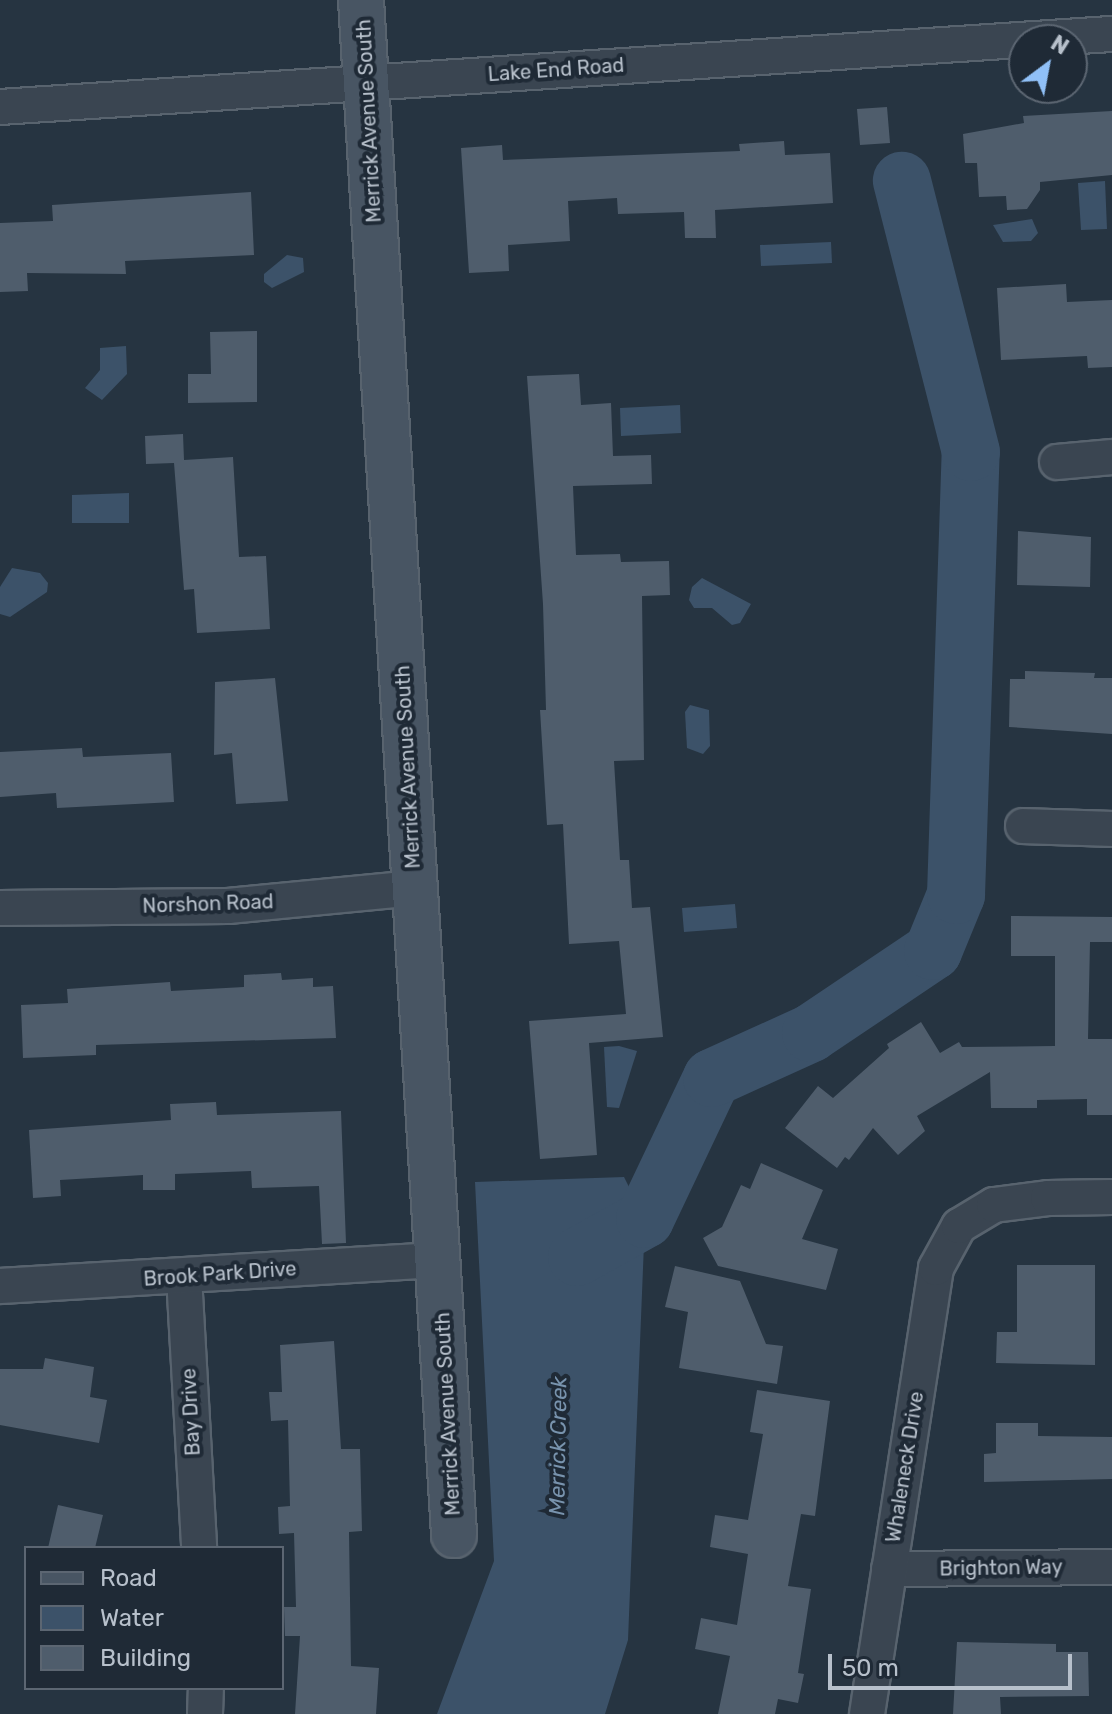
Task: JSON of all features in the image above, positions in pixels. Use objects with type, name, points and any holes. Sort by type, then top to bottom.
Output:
[{"type":"street","name":"Merrick Avenue South","points":[[361,0],[440,1260],[454,1535]]},
{"type":"street","name":"Lake End Road","points":[[0,107],[1112,34]]},
{"type":"street","points":[[1057,462],[1112,457]]},
{"type":"street","points":[[1023,826],[1112,829]]},
{"type":"street","name":"Norshon Road","points":[[0,908],[228,906],[415,888]]},
{"type":"street","name":"Whaleneck Drive","points":[[867,1714],[936,1268],[959,1226],[994,1205],[1048,1198],[1112,1197]]},
{"type":"street","name":"Brook Park Drive","points":[[0,1286],[440,1260]]},
{"type":"street","name":"Bay Drive","points":[[184,1276],[199,1546]]},
{"type":"street","name":"Brighton Way","points":[[889,1569],[1112,1567]]},
{"type":"street","points":[[205,1714],[206,1690]]},
{"type":"water","points":[[1105,181],[1107,229],[1081,230],[1078,183]]},
{"type":"water","points":[[1032,219],[1038,233],[1031,241],[1003,242],[993,225]]},
{"type":"water","points":[[831,242],[832,263],[761,266],[760,245]]},
{"type":"water","points":[[287,255],[303,258],[304,272],[272,288],[264,282],[264,274]]},
{"type":"water","points":[[126,346],[127,374],[102,400],[85,388],[100,370],[100,348]]},
{"type":"water","points":[[680,405],[681,433],[621,436],[620,408]]},
{"type":"water","points":[[129,493],[129,523],[72,523],[72,495]]},
{"type":"water","points":[[12,568],[40,573],[48,583],[47,592],[10,617],[0,614],[0,587]]},
{"type":"water","points":[[702,578],[751,604],[740,623],[732,625],[712,608],[694,608],[689,600],[692,587]]},
{"type":"water","points":[[690,705],[709,710],[710,746],[703,754],[687,748],[685,712]]},
{"type":"water","points":[[735,904],[737,928],[684,932],[682,908]]},
{"type":"water","points":[[619,1046],[637,1051],[619,1108],[607,1107],[604,1047]]},
{"type":"water","name":"Merrick Creek","points":[[624,1177],[645,1219],[628,1640],[605,1714],[437,1714],[494,1561],[475,1182]]},
{"type":"building","points":[[887,107],[890,143],[860,145],[857,109]]},
{"type":"building","points":[[1112,111],[1112,175],[1040,182],[1040,190],[1027,209],[1007,210],[1006,196],[979,197],[977,163],[965,163],[963,134],[1024,123],[1023,116]]},
{"type":"building","points":[[784,141],[785,155],[830,153],[833,203],[715,210],[716,238],[685,238],[684,212],[618,214],[617,198],[568,201],[570,241],[508,245],[509,271],[469,273],[461,148],[502,145],[503,160],[740,151],[739,144]]},
{"type":"building","points":[[251,192],[254,255],[125,261],[126,274],[27,273],[28,291],[0,292],[0,223],[53,221],[52,205]]},
{"type":"building","points":[[1066,284],[1067,302],[1112,300],[1112,367],[1088,368],[1087,356],[1001,360],[997,288]]},
{"type":"building","points":[[257,331],[257,402],[188,403],[188,374],[211,374],[210,332]]},
{"type":"building","points":[[579,374],[581,405],[611,403],[613,456],[651,455],[652,484],[573,486],[576,555],[620,554],[621,562],[669,561],[670,595],[642,596],[644,760],[614,761],[620,860],[629,860],[632,908],[650,907],[663,1037],[589,1043],[597,1155],[540,1159],[529,1021],[626,1014],[619,941],[569,944],[563,824],[547,825],[540,710],[546,710],[543,604],[527,376]]},
{"type":"building","points":[[183,434],[184,460],[233,457],[239,557],[266,556],[270,629],[197,633],[194,589],[184,590],[174,463],[146,464],[145,436]]},
{"type":"building","points":[[1018,531],[1091,537],[1090,587],[1017,585]]},
{"type":"building","points":[[1025,671],[1095,673],[1094,678],[1112,678],[1112,734],[1009,727],[1010,679],[1025,679]]},
{"type":"building","points":[[275,678],[288,801],[236,804],[232,753],[214,755],[215,682]]},
{"type":"building","points":[[82,748],[83,757],[171,753],[174,802],[57,808],[56,793],[0,797],[0,752]]},
{"type":"building","points":[[1011,916],[1112,917],[1112,942],[1090,942],[1088,1039],[1112,1039],[1112,1115],[1087,1115],[1087,1099],[1037,1100],[1037,1108],[991,1108],[990,1072],[917,1116],[925,1131],[898,1155],[873,1128],[849,1160],[845,1157],[837,1168],[785,1128],[818,1086],[833,1098],[889,1048],[887,1044],[921,1022],[940,1053],[959,1042],[962,1047],[1055,1046],[1055,956],[1011,956]]},
{"type":"building","points":[[281,973],[282,980],[313,978],[313,987],[333,986],[336,1038],[96,1045],[96,1055],[23,1058],[21,1005],[68,1003],[67,989],[170,982],[171,991],[244,987],[244,975]]},
{"type":"building","points":[[216,1102],[217,1115],[341,1111],[346,1243],[322,1244],[319,1186],[252,1188],[251,1171],[175,1174],[175,1190],[143,1190],[143,1175],[60,1180],[61,1196],[33,1198],[29,1130],[171,1120],[170,1104]]},
{"type":"building","points":[[761,1163],[823,1190],[802,1239],[838,1249],[826,1290],[718,1266],[703,1238],[722,1227],[741,1185],[750,1189]]},
{"type":"building","points":[[1017,1265],[1095,1265],[1095,1365],[996,1363],[997,1332],[1017,1332]]},
{"type":"building","points":[[675,1266],[740,1281],[766,1344],[783,1346],[777,1384],[679,1368],[688,1312],[665,1307]]},
{"type":"building","points":[[334,1341],[341,1449],[360,1449],[362,1531],[349,1532],[351,1666],[379,1668],[376,1714],[295,1714],[300,1636],[285,1636],[284,1607],[296,1607],[294,1533],[279,1534],[278,1507],[290,1506],[288,1420],[271,1421],[269,1392],[282,1392],[280,1345]]},
{"type":"building","points":[[45,1358],[94,1367],[90,1397],[107,1400],[99,1443],[0,1425],[0,1369],[43,1369]]},
{"type":"building","points":[[757,1390],[830,1401],[815,1516],[801,1514],[788,1586],[811,1589],[798,1673],[804,1674],[798,1703],[778,1699],[775,1714],[718,1714],[730,1656],[695,1649],[701,1618],[737,1625],[748,1554],[710,1547],[715,1515],[748,1520],[763,1434],[750,1432]]},
{"type":"building","points":[[996,1423],[1038,1423],[1038,1436],[1112,1437],[1112,1479],[984,1482],[984,1454],[996,1453]]},
{"type":"building","points":[[58,1505],[103,1515],[95,1546],[48,1546]]},
{"type":"building","points":[[957,1642],[1056,1644],[1056,1652],[1088,1652],[1089,1696],[1000,1697],[1001,1714],[953,1714]]},
{"type":"waterway","points":[[577,1257],[645,1219],[712,1078],[811,1033],[933,951],[956,895],[971,452],[902,181]]}]
